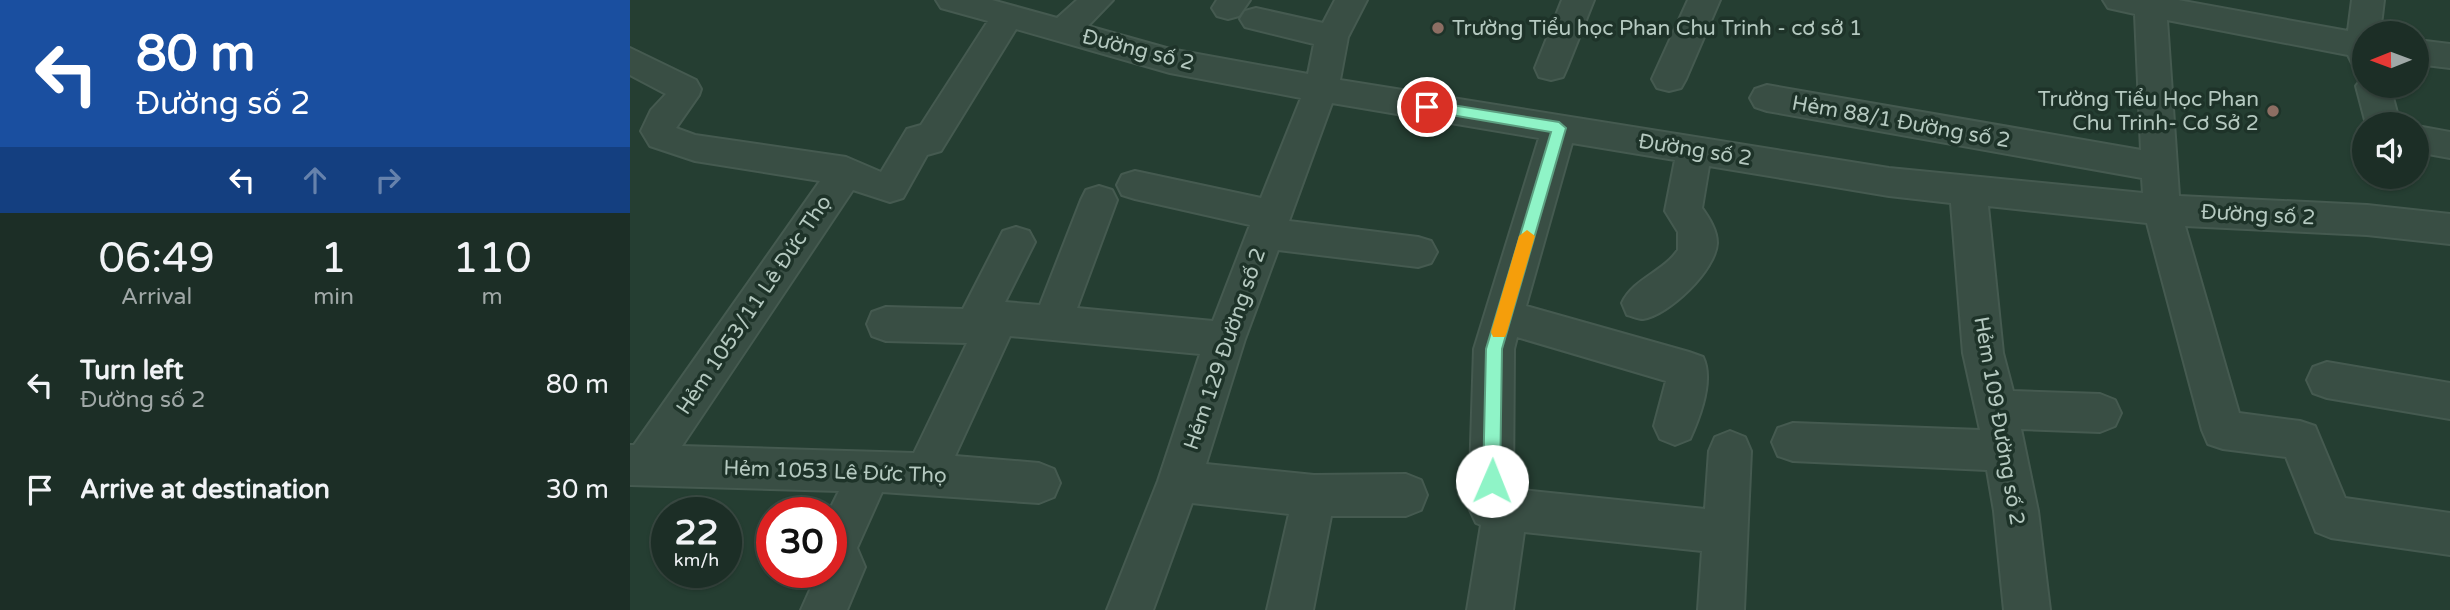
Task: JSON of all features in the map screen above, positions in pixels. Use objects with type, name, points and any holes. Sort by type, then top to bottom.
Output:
[{"type":"street","points":[[1063,31],[1097,0]]},
{"type":"street","points":[[1550,68],[1578,0]]},
{"type":"street","points":[[1669,79],[1704,0]]},
{"type":"street","points":[[2366,21],[2368,0]]},
{"type":"street","name":"Hẻm 129 Đường số 2","points":[[1130,610],[1180,481],[1225,339],[1321,89],[1341,2]]},
{"type":"street","points":[[2352,47],[2140,2],[2160,167],[2162,210],[2223,430],[2300,440],[2331,517],[2450,534]]},
{"type":"street","name":"Đường số 2","points":[[978,5],[1170,61],[1321,89],[1889,182],[2162,210],[2367,220],[2450,229]]},
{"type":"street","name":"Hẻm 1053/11 Lê Đức Thọ","points":[[637,465],[870,181],[919,138],[929,142],[978,5]]},
{"type":"street","points":[[1240,9],[1332,37]]},
{"type":"street","points":[[2429,53],[2450,56]]},
{"type":"street","points":[[630,60],[684,89],[683,97],[660,122],[658,131],[662,137],[695,148],[870,181]]},
{"type":"street","name":"Hẻm 88/1 Đường số 2","points":[[1767,98],[2160,167]]},
{"type":"street","points":[[1559,128],[1494,349],[1491,508],[1726,532]]},
{"type":"street","points":[[2429,141],[2450,145]]},
{"type":"street","points":[[1641,303],[1689,268],[1699,251],[1699,236],[1694,222],[1683,211],[1694,150]]},
{"type":"street","points":[[1135,185],[1269,224],[1418,252]]},
{"type":"street","name":"Hẻm 109 Đường số 2","points":[[1968,190],[1983,353],[1997,409],[2016,512],[2026,610]]},
{"type":"street","points":[[1052,323],[1099,200]]},
{"type":"street","points":[[926,473],[1016,242]]},
{"type":"street","points":[[1503,317],[1689,370],[1675,426]]},
{"type":"street","points":[[886,324],[1052,323],[1225,339]]},
{"type":"street","points":[[2327,380],[2450,401]]},
{"type":"street","points":[[1997,409],[2100,413]]},
{"type":"street","points":[[1793,442],[2003,451]]},
{"type":"street","points":[[1721,610],[1730,451]]},
{"type":"street","name":"Hẻm 1053 Lê Đức Thọ","points":[[637,465],[926,473],[1040,483]]},
{"type":"street","points":[[824,610],[843,567],[834,549],[869,472]]},
{"type":"street","points":[[1180,481],[1314,496],[1406,495]]},
{"type":"street","points":[[1290,610],[1314,496]]},
{"type":"street","points":[[1490,610],[1505,509]]},
{"type":"slow traffic","points":[[1499,332],[1527,236]]},
{"type":"place","name":"Trường Tiểu học Phan Chu Trinh - cơ sở 1","points":[[1438,28]]},
{"type":"place","name":"Trường Tiểu Học Phan Chu Trinh- Cơ Sở 2","points":[[2273,111]]},
{"type":"route","points":[[1427,107],[1559,128],[1494,349],[1492,481]]}]
